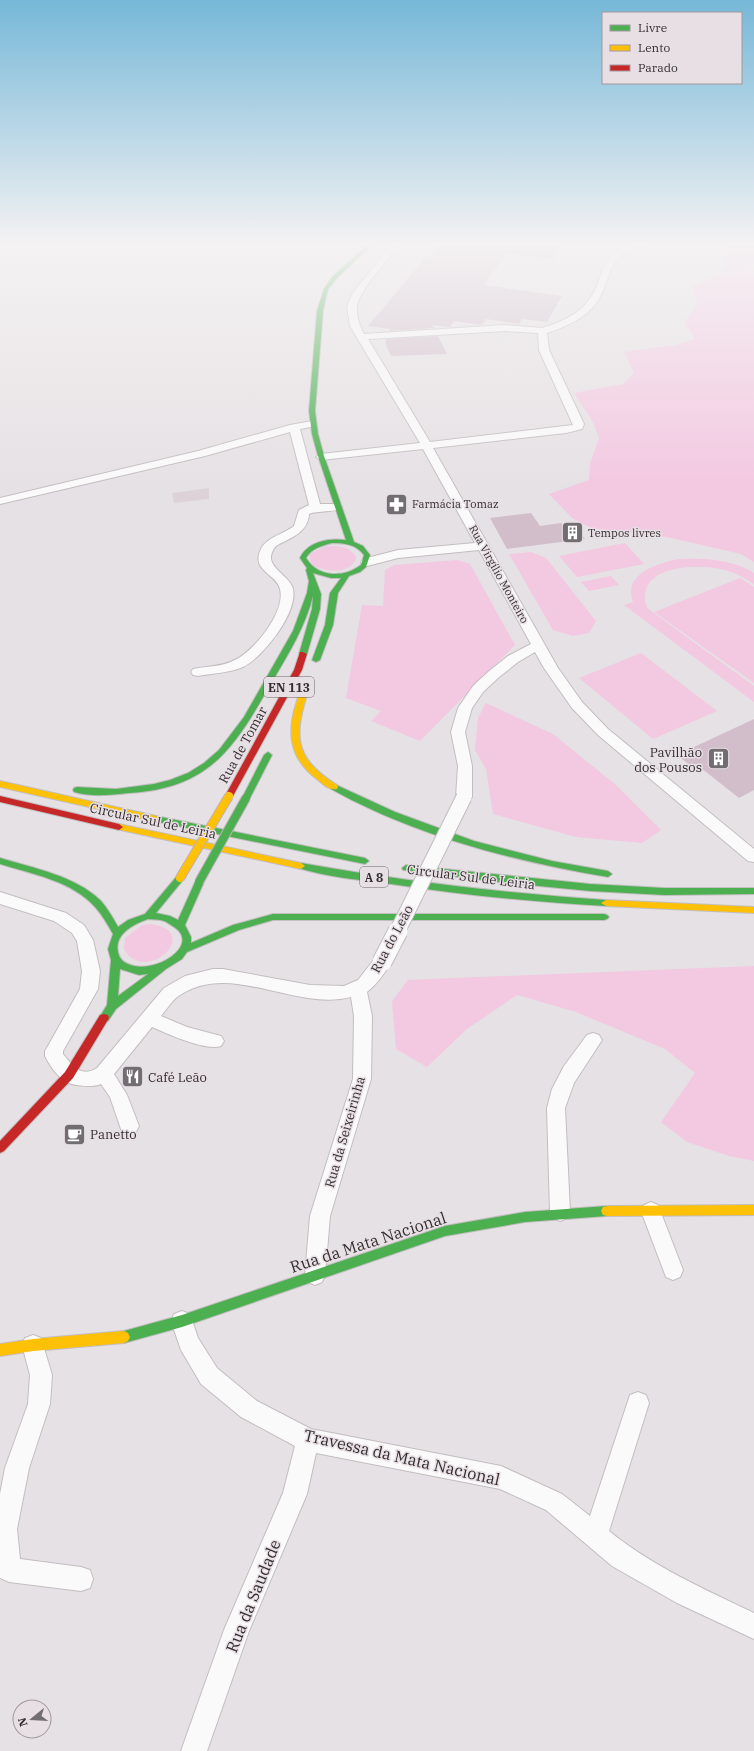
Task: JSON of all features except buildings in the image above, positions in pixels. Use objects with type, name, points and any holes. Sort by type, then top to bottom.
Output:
[{"type":"main road","points":[[320,324],[312,424],[336,509],[350,543]]},
{"type":"main road","points":[[323,542],[336,509]]},
{"type":"main road","name":"Rua de Tomar","points":[[148,916],[180,878],[229,796],[298,670],[316,609],[317,594],[309,570],[304,565],[302,559],[303,554],[307,549],[323,542],[342,541],[350,543],[366,556],[360,570],[346,575],[323,575],[309,570]]},
{"type":"main road","name":"Rua de Tomar","points":[[287,719],[309,678],[330,625],[334,592],[346,575]]},
{"type":"main road","points":[[0,782],[31,782],[86,792],[126,791],[166,784],[187,777],[206,766],[222,753],[244,723],[297,631],[308,607],[313,579]]},
{"type":"main road","points":[[309,678],[295,722],[294,740],[304,762],[326,782],[345,793],[423,826],[500,852],[580,870],[616,875]]},
{"type":"main road","name":"Rua de Tomar","points":[[117,933],[133,920],[148,916],[166,917],[180,925],[199,882],[246,798],[273,745]]},
{"type":"main road","name":"Circular Sul de Leiria","points":[[0,782],[182,825],[376,863]]},
{"type":"main road","name":"Circular Sul de Leiria","points":[[0,799],[176,840],[327,869],[439,888],[554,900],[754,911]]},
{"type":"main road","points":[[0,861],[70,886],[88,896],[98,904],[117,933],[112,942],[112,951],[116,960],[112,1006]]},
{"type":"main road","name":"Circular Sul de Leiria","points":[[399,867],[470,876],[608,888],[684,892],[754,891]]},
{"type":"main road","points":[[677,882],[754,891]]},
{"type":"main road","points":[[699,917],[738,917],[754,911]]},
{"type":"main road","points":[[185,949],[236,927],[280,917],[612,916]]},
{"type":"main road","points":[[0,1148],[70,1075],[112,1006],[161,969],[180,957],[185,949],[187,941],[186,932],[180,925]]},
{"type":"main road","points":[[116,960],[131,969],[140,971],[161,969]]},
{"type":"main road","name":"Rua da Mata Nacional","points":[[0,1350],[33,1345],[114,1339],[182,1321],[445,1231],[466,1226],[521,1216],[560,1212],[754,1210]]},
{"type":"street","name":"Rua Virgílio Monteiro","points":[[356,324],[361,337],[427,446],[538,645],[563,684],[594,724],[754,857]]},
{"type":"street","points":[[361,337],[505,328],[542,332],[561,324]]},
{"type":"street","points":[[321,457],[566,430],[578,427],[578,421],[544,350],[542,332]]},
{"type":"street","points":[[0,501],[37,491],[201,454],[294,427],[312,424]]},
{"type":"street","points":[[294,427],[315,507]]},
{"type":"street","points":[[198,672],[242,663],[249,658],[277,623],[284,608],[287,591],[284,584],[267,567],[266,552],[270,545],[276,540],[294,533],[302,522],[303,512],[315,507],[336,509]]},
{"type":"street","points":[[366,556],[483,546]]},
{"type":"street","name":"Rua do Leão","points":[[358,989],[367,983],[382,962],[464,797],[465,766],[458,732],[465,708],[478,690],[493,675],[513,659],[538,645]]},
{"type":"street","points":[[0,898],[60,917],[78,929],[85,940],[90,967],[89,990],[54,1052],[54,1056],[70,1075],[86,1079],[95,1079],[104,1073],[170,993],[180,986],[196,979],[213,976],[238,978],[330,994],[345,993],[358,989]]},
{"type":"street","name":"Rua da Seixeirinha","points":[[315,1275],[320,1216],[362,1079],[363,1016],[358,989]]},
{"type":"street","points":[[149,1018],[183,1033],[215,1041]]},
{"type":"street","points":[[560,1212],[556,1108],[559,1094],[577,1061],[593,1040]]},
{"type":"street","points":[[104,1073],[118,1095],[129,1126]]},
{"type":"street","points":[[650,1210],[661,1235],[673,1270]]},
{"type":"street","name":"Travessa da Mata Nacional","points":[[182,1321],[189,1343],[209,1376],[249,1409],[308,1440],[501,1478],[554,1502],[621,1557],[686,1594],[754,1626]]},
{"type":"street","points":[[33,1345],[41,1375],[39,1404],[17,1468],[6,1529],[9,1570],[81,1579]]},
{"type":"street","points":[[595,1536],[638,1403]]},
{"type":"street","name":"Rua da Saudade","points":[[194,1751],[237,1630],[295,1494],[308,1440]]},
{"type":"shaded area","points":[[685,324],[754,324],[754,562],[741,554],[667,537],[592,528],[572,518],[549,494],[589,480],[590,464],[599,438],[593,422],[574,393],[623,384],[634,373],[624,352],[676,345],[695,339]]},
{"type":"shaded area","points":[[209,488],[209,499],[174,503],[172,493]]},
{"type":"shaded area","points":[[625,543],[644,564],[577,577],[559,556]]},
{"type":"shaded area","points":[[327,546],[347,549],[356,557],[355,561],[346,569],[335,571],[312,566],[309,554]]},
{"type":"shaded area","points":[[531,552],[546,558],[596,621],[589,633],[573,636],[553,630],[509,554]]},
{"type":"shaded area","points":[[679,559],[718,560],[737,565],[754,573],[754,584],[725,570],[709,567],[681,568],[668,571],[657,576],[649,584],[645,594],[647,608],[754,686],[754,702],[624,605],[633,602],[631,592],[637,577],[661,563]]},
{"type":"shaded area","points":[[458,560],[470,564],[515,645],[420,741],[371,721],[381,711],[346,698],[362,605],[383,606],[385,570],[394,565]]},
{"type":"shaded area","points":[[611,576],[619,585],[589,591],[581,582]]},
{"type":"shaded area","points":[[740,578],[754,587],[754,683],[654,612]]},
{"type":"shaded area","points":[[641,653],[717,711],[653,739],[579,678]]},
{"type":"shaded area","points":[[486,703],[553,734],[616,785],[661,830],[642,843],[576,837],[493,814],[486,769],[475,750],[478,718]]},
{"type":"shaded area","points":[[150,924],[166,928],[172,936],[171,945],[166,953],[156,959],[145,962],[133,959],[124,949],[125,938],[142,925]]},
{"type":"shaded area","points":[[754,966],[754,1161],[729,1156],[687,1142],[661,1122],[695,1073],[665,1049],[576,1012],[517,995],[467,1029],[427,1067],[396,1049],[392,1001],[408,980]]},
{"type":"traffic: fast","points":[[319,324],[312,411],[315,434],[337,507],[351,543]]},
{"type":"traffic: fast","points":[[332,541],[347,542],[361,548],[367,555],[364,566],[357,571],[340,576],[331,576],[314,571],[307,565],[303,558],[305,554],[308,550],[319,544],[332,541]]},
{"type":"traffic: fast","points":[[303,654],[316,609],[317,594],[309,570]]},
{"type":"traffic: fast","points":[[316,660],[329,625],[334,593],[346,575]]},
{"type":"traffic: fast","points":[[77,790],[116,792],[154,787],[191,775],[207,765],[222,752],[248,717],[291,643],[307,606],[313,579]]},
{"type":"traffic: fast","points":[[246,798],[268,755]]},
{"type":"traffic: fast","points":[[334,787],[392,814],[471,843],[525,858],[608,874]]},
{"type":"traffic: fast","points":[[199,882],[246,798]]},
{"type":"traffic: fast","points":[[156,819],[365,861]]},
{"type":"traffic: fast","points":[[0,861],[39,873],[78,889],[98,904],[106,914],[117,933]]},
{"type":"traffic: fast","points":[[301,866],[377,879],[453,889],[606,903]]},
{"type":"traffic: fast","points":[[406,868],[497,879],[620,890],[754,891]]},
{"type":"traffic: fast","points":[[148,916],[180,878]]},
{"type":"traffic: fast","points":[[181,925],[199,882]]},
{"type":"traffic: fast","points":[[148,916],[167,918],[182,927],[187,937],[185,947],[178,957],[167,965],[154,970],[139,971],[125,967],[113,954],[113,943],[115,938],[123,928],[135,920],[148,916]]},
{"type":"traffic: fast","points":[[185,949],[236,927],[273,917],[604,917]]},
{"type":"traffic: fast","points":[[112,1006],[116,960]]},
{"type":"traffic: fast","points":[[104,1018],[112,1006],[161,969]]},
{"type":"traffic: fast","points":[[124,1337],[182,1321],[445,1231],[525,1217],[607,1211]]},
{"type":"traffic: slow","points":[[306,685],[295,723],[294,734],[296,743],[299,753],[310,769],[334,787]]},
{"type":"traffic: slow","points":[[0,784],[156,819]]},
{"type":"traffic: slow","points":[[180,878],[229,796]]},
{"type":"traffic: slow","points":[[119,827],[301,866]]},
{"type":"traffic: slow","points":[[606,903],[754,910]]},
{"type":"traffic: slow","points":[[607,1211],[754,1210]]},
{"type":"traffic: slow","points":[[0,1350],[33,1345],[124,1337]]},
{"type":"traffic: jam","points":[[229,796],[298,670],[303,654]]},
{"type":"traffic: jam","points":[[0,799],[119,827]]},
{"type":"traffic: jam","points":[[0,1148],[69,1075],[104,1018]]},
{"type":"place","name":"Farmácia Tomaz","points":[[397,504]]},
{"type":"place","name":"Tempos livres","points":[[573,533]]},
{"type":"place","name":"Pavilhão dos Pousos","points":[[718,759]]},
{"type":"place","name":"Café Leão","points":[[133,1077]]},
{"type":"place","name":"Panetto","points":[[75,1134]]}]
